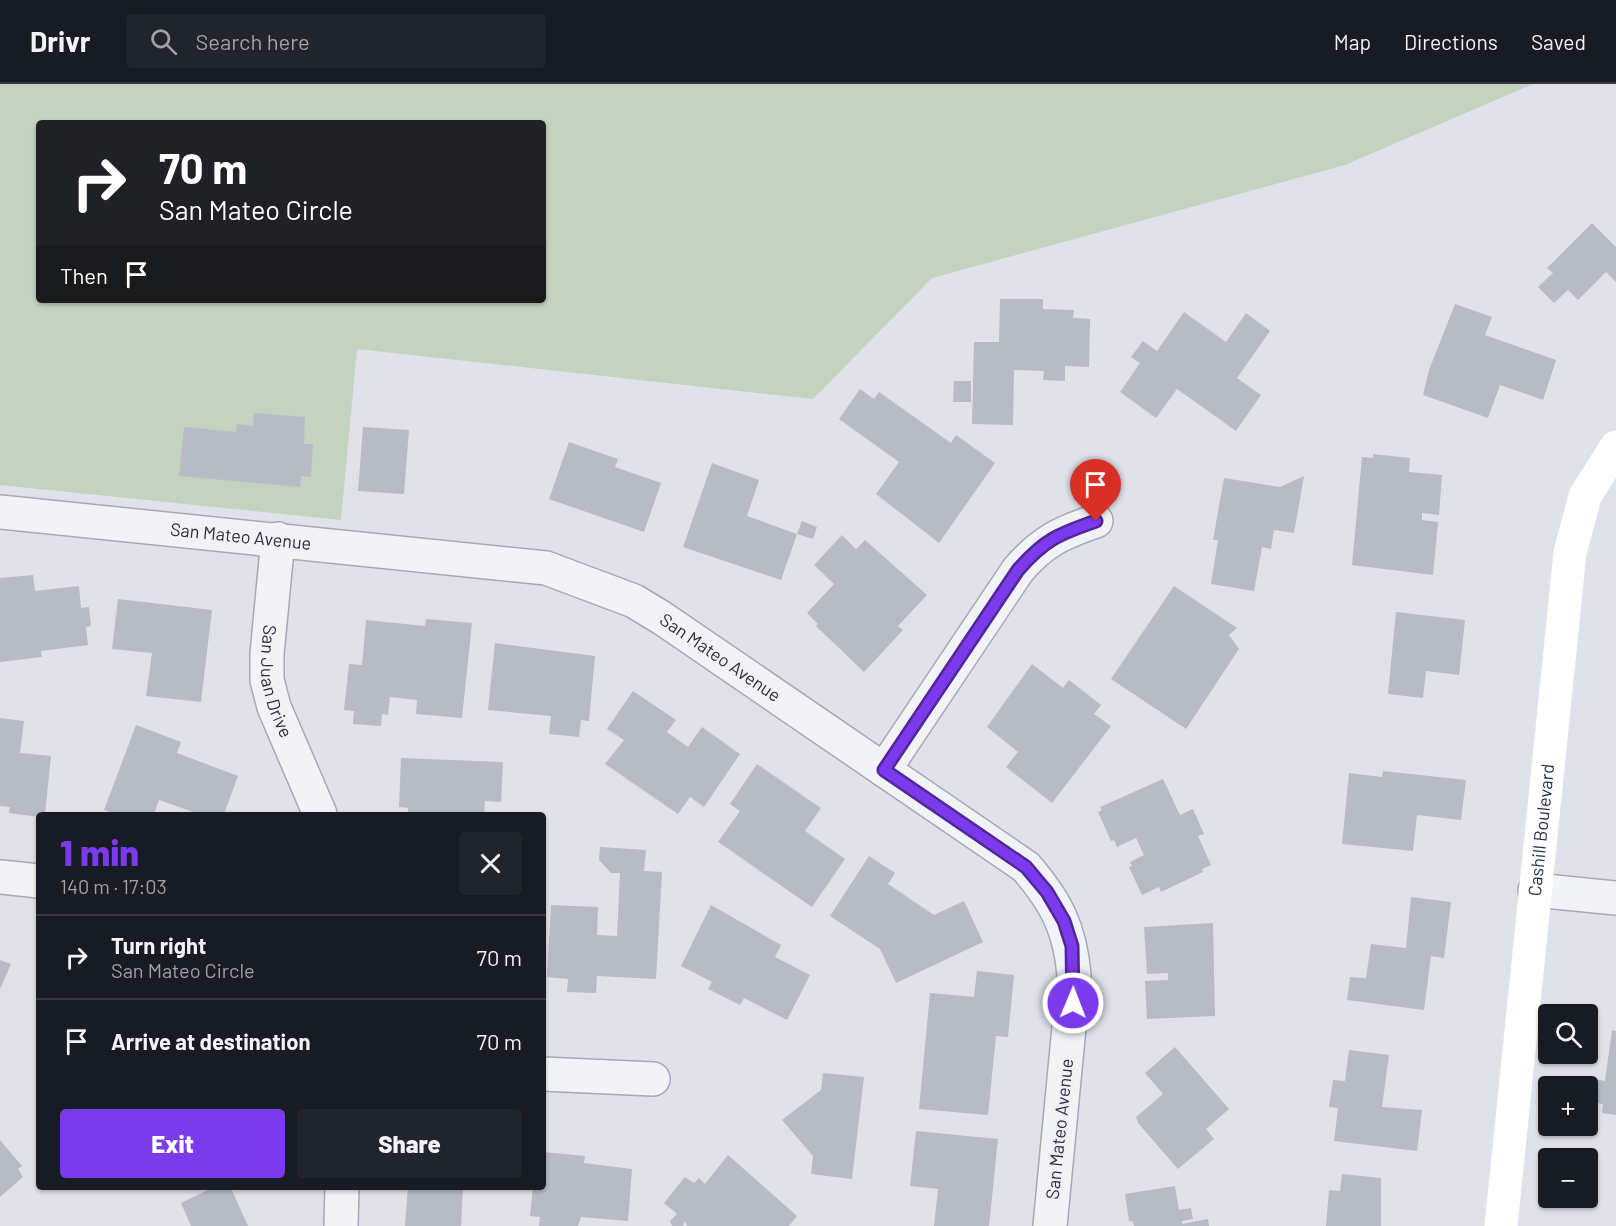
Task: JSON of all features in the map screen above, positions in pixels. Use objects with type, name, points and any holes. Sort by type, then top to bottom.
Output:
[{"type":"street","name":"Cashill Boulevard","points":[[1501,1226],[1570,553],[1585,496],[1616,447]]},
{"type":"street","name":"San Mateo Avenue","points":[[0,512],[546,568],[634,601],[662,618],[1026,867],[1047,892],[1064,921],[1072,946],[1073,1003],[1050,1226]]},
{"type":"street","points":[[884,770],[1018,570],[1038,548],[1061,533],[1096,521]]},
{"type":"street","name":"San Juan Drive","points":[[278,539],[267,680],[274,707],[319,812]]},
{"type":"street","points":[[0,877],[36,881]]},
{"type":"street","points":[[1534,890],[1616,898]]},
{"type":"street","points":[[546,1074],[653,1078]]},
{"type":"street","points":[[341,1226],[342,1190]]},
{"type":"green space","points":[[0,84],[1533,84],[1345,165],[932,278],[813,399],[357,349],[341,520],[0,485]]},
{"type":"building","points":[[1592,223],[1616,247],[1616,282],[1606,272],[1578,300],[1568,290],[1554,303],[1538,287],[1553,273],[1547,268]]},
{"type":"building","points":[[1000,299],[1043,299],[1043,309],[1074,310],[1073,318],[1090,319],[1089,367],[1065,366],[1065,381],[1043,380],[1044,371],[1014,370],[1013,425],[972,424],[974,342],[999,342]]},
{"type":"building","points":[[1455,304],[1492,317],[1485,335],[1556,360],[1543,400],[1500,385],[1488,418],[1423,395],[1429,370]]},
{"type":"building","points":[[1184,312],[1226,342],[1246,313],[1270,331],[1237,378],[1261,395],[1236,431],[1177,389],[1156,418],[1120,392],[1140,363],[1131,357],[1143,341],[1157,351]]},
{"type":"building","points":[[954,381],[971,381],[971,402],[953,402]]},
{"type":"building","points":[[860,389],[874,399],[879,392],[951,443],[956,435],[995,463],[939,543],[876,494],[899,462],[839,419]]},
{"type":"building","points":[[254,413],[305,417],[304,444],[313,444],[311,477],[301,476],[300,487],[179,476],[184,427],[236,432],[237,424],[253,426]]},
{"type":"building","points":[[363,427],[409,430],[404,494],[358,491]]},
{"type":"building","points":[[569,442],[618,459],[615,467],[661,483],[644,532],[549,499]]},
{"type":"building","points":[[1373,454],[1410,458],[1409,472],[1442,475],[1439,515],[1422,513],[1422,520],[1438,522],[1433,575],[1352,565],[1362,457],[1373,458]]},
{"type":"building","points":[[712,463],[759,480],[747,516],[797,534],[781,580],[683,547]]},
{"type":"building","points":[[1304,476],[1294,533],[1274,530],[1271,549],[1262,547],[1254,591],[1211,584],[1218,540],[1213,540],[1224,478],[1280,487]]},
{"type":"building","points":[[802,521],[817,527],[813,539],[797,534]]},
{"type":"building","points":[[842,535],[856,549],[865,540],[927,595],[898,626],[903,630],[864,672],[816,626],[818,624],[807,613],[834,584],[814,565]]},
{"type":"building","points":[[33,575],[35,591],[79,586],[81,608],[89,607],[91,626],[86,627],[88,645],[41,651],[42,657],[0,662],[0,578]]},
{"type":"building","points":[[1174,586],[1237,628],[1229,635],[1239,649],[1186,729],[1111,679]]},
{"type":"building","points":[[118,599],[212,610],[201,702],[146,696],[152,653],[112,649]]},
{"type":"building","points":[[1396,612],[1465,620],[1459,675],[1426,671],[1423,698],[1388,694]]},
{"type":"building","points":[[426,619],[472,623],[462,718],[416,714],[417,700],[390,697],[388,715],[382,714],[381,726],[353,724],[354,711],[344,710],[349,664],[362,665],[366,620],[425,626]]},
{"type":"building","points":[[495,643],[595,656],[589,721],[581,720],[579,737],[549,734],[551,716],[488,710]]},
{"type":"building","points":[[1032,664],[1063,688],[1069,680],[1101,705],[1094,714],[1111,726],[1052,803],[1006,767],[1018,752],[987,727]]},
{"type":"building","points":[[633,691],[676,720],[667,732],[688,747],[702,727],[740,754],[704,807],[690,797],[678,814],[605,764],[624,740],[607,729]]},
{"type":"building","points":[[0,718],[24,721],[20,753],[51,756],[45,812],[36,812],[36,817],[9,813],[10,807],[0,806]]},
{"type":"building","points":[[136,725],[181,742],[177,753],[238,776],[225,812],[193,812],[159,800],[155,812],[104,810]]},
{"type":"building","points":[[401,758],[503,762],[501,802],[485,801],[484,812],[408,812],[408,808],[399,807]]},
{"type":"building","points":[[757,764],[821,808],[805,831],[845,859],[812,907],[718,842],[740,811],[730,804]]},
{"type":"building","points":[[1383,771],[1466,780],[1461,820],[1417,815],[1413,851],[1342,844],[1349,773],[1382,777]]},
{"type":"building","points":[[1163,779],[1180,815],[1193,809],[1204,834],[1198,836],[1211,865],[1202,869],[1203,872],[1161,892],[1159,887],[1142,895],[1129,867],[1132,866],[1130,862],[1144,855],[1136,838],[1117,847],[1114,840],[1111,841],[1098,812],[1102,810],[1100,807]]},
{"type":"building","points":[[600,847],[646,850],[644,871],[662,872],[656,979],[597,976],[596,993],[567,992],[568,979],[547,977],[551,905],[598,907],[597,935],[617,936],[620,873],[611,873],[599,860]]},
{"type":"building","points":[[869,856],[895,873],[888,884],[934,915],[964,901],[983,942],[896,983],[880,949],[830,916]]},
{"type":"building","points":[[1411,897],[1451,902],[1444,958],[1431,956],[1424,1010],[1347,1000],[1350,977],[1366,978],[1371,944],[1406,948]]},
{"type":"building","points":[[711,905],[781,945],[775,957],[810,975],[787,1020],[744,998],[740,1005],[708,989],[712,982],[681,966]]},
{"type":"building","points":[[1213,923],[1215,1016],[1147,1019],[1145,981],[1168,980],[1168,973],[1147,974],[1144,927]]},
{"type":"building","points":[[0,960],[11,964],[0,989]]},
{"type":"building","points":[[977,971],[1014,975],[1008,1037],[996,1036],[988,1115],[919,1109],[930,993],[974,997]]},
{"type":"building","points":[[1612,1030],[1616,1031],[1616,1115],[1602,1113],[1603,1104],[1598,1103],[1598,1080],[1605,1081]]},
{"type":"building","points":[[1175,1047],[1229,1109],[1206,1129],[1214,1139],[1178,1169],[1138,1123],[1136,1117],[1163,1094],[1145,1073]]},
{"type":"building","points":[[1349,1050],[1389,1055],[1382,1107],[1422,1110],[1417,1151],[1334,1141],[1338,1108],[1329,1107],[1333,1080],[1345,1081]]},
{"type":"building","points":[[823,1073],[864,1077],[852,1179],[811,1174],[813,1156],[782,1120],[821,1090]]},
{"type":"building","points":[[916,1131],[998,1139],[989,1226],[934,1226],[938,1189],[910,1186]]},
{"type":"building","points":[[0,1140],[22,1166],[18,1169],[23,1177],[0,1197]]},
{"type":"building","points":[[546,1152],[585,1156],[584,1163],[632,1169],[628,1221],[581,1217],[578,1226],[539,1226],[540,1217],[530,1216],[533,1190],[546,1190]]},
{"type":"building","points":[[728,1155],[797,1216],[789,1226],[687,1226],[685,1221],[683,1226],[672,1226],[670,1221],[677,1214],[664,1203],[685,1177],[694,1183],[699,1178],[705,1184]]},
{"type":"building","points":[[1342,1174],[1381,1178],[1381,1226],[1326,1226],[1329,1190],[1340,1191]]},
{"type":"building","points":[[1175,1186],[1179,1210],[1191,1208],[1193,1219],[1182,1221],[1182,1224],[1208,1219],[1209,1226],[1134,1226],[1133,1222],[1129,1221],[1125,1194]]},
{"type":"building","points":[[208,1190],[232,1190],[248,1226],[191,1226],[181,1203]]},
{"type":"building","points":[[408,1190],[463,1190],[461,1226],[405,1226]]},
{"type":"route","points":[[1073,1003],[1072,946],[1064,921],[1047,892],[1026,867],[884,770],[1018,570],[1038,548],[1061,533],[1096,521]]}]
